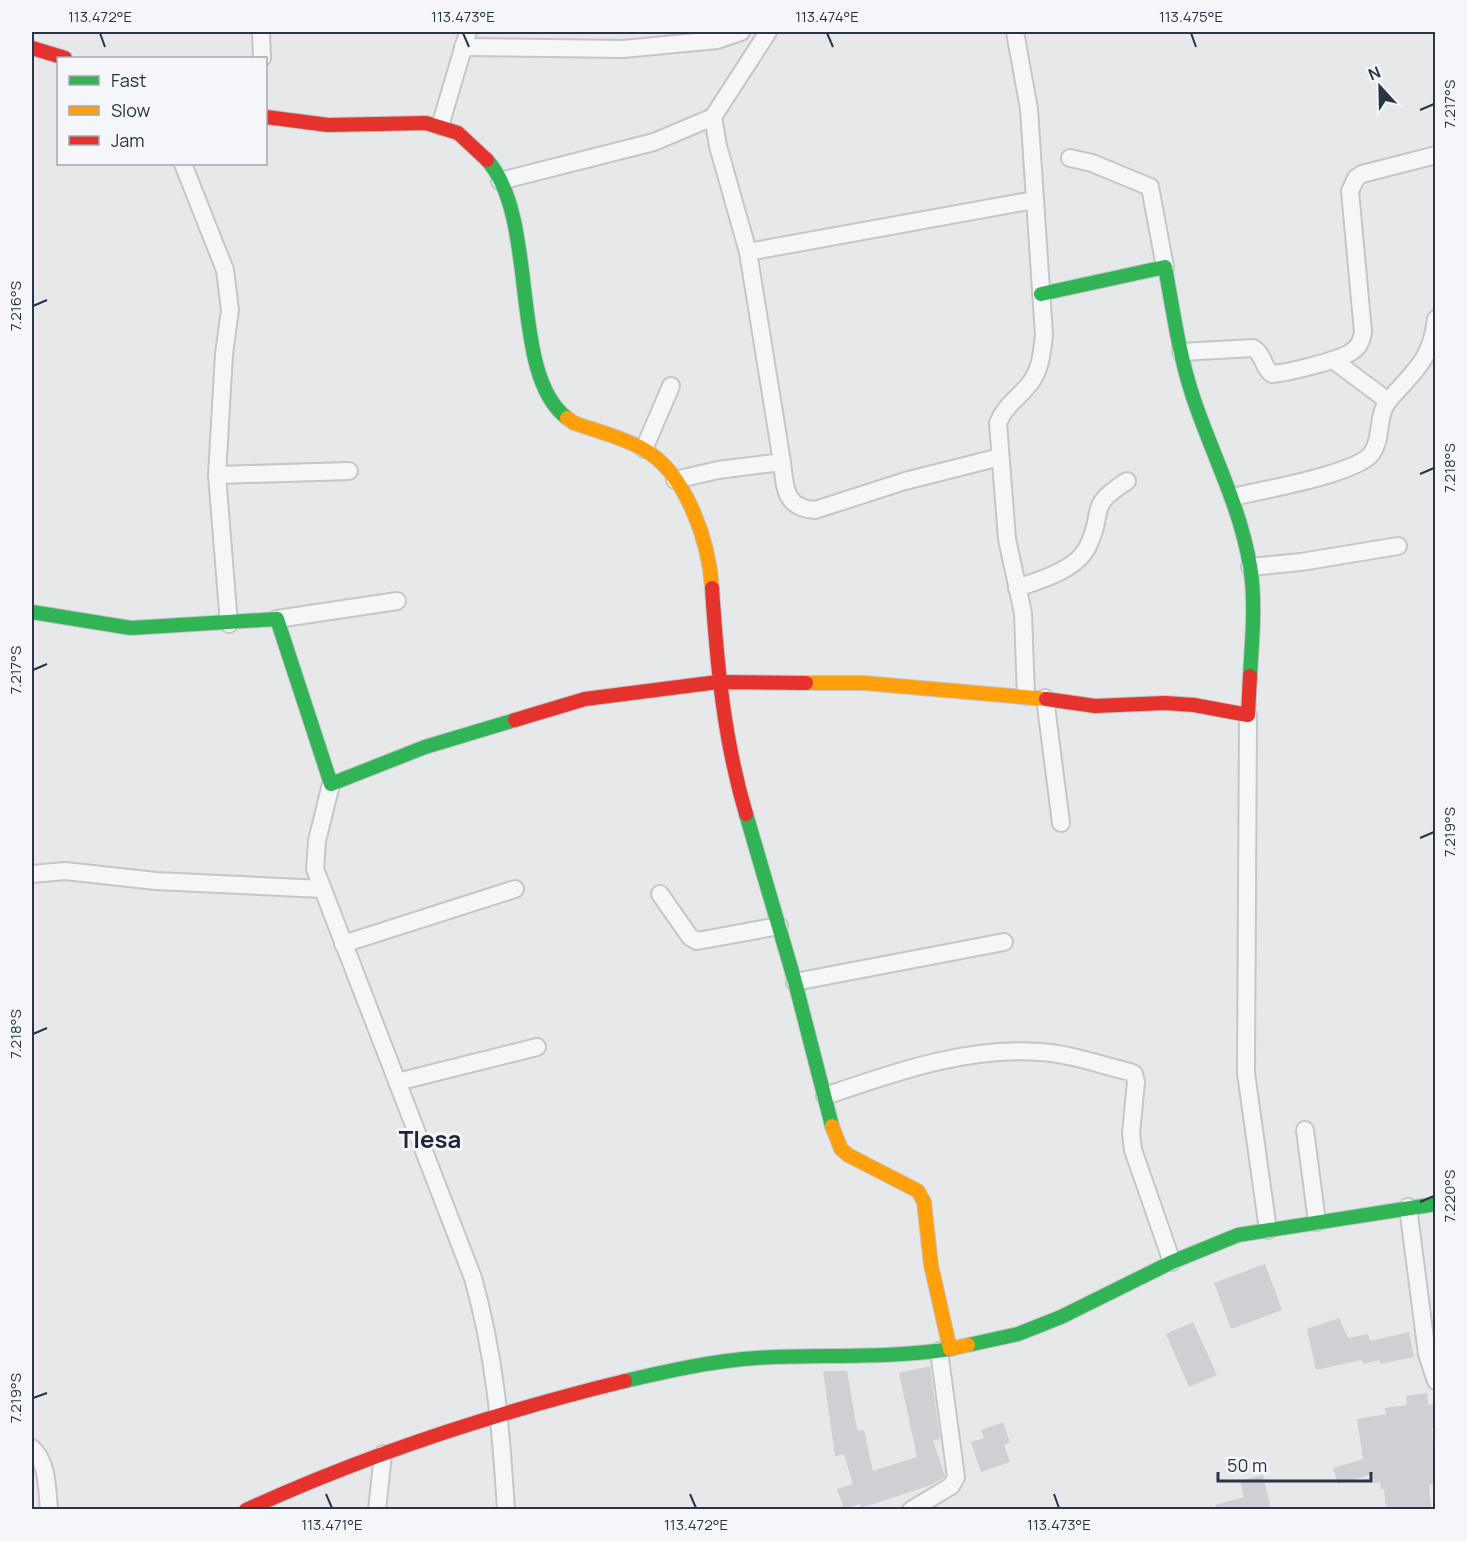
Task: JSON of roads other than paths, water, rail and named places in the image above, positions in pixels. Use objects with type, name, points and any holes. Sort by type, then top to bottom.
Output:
[{"type":"street","points":[[261,32],[262,57]]},
{"type":"street","points":[[440,126],[465,39],[623,49],[717,40],[741,32]]},
{"type":"street","points":[[500,181],[632,148],[713,117],[768,32]]},
{"type":"street","points":[[1016,32],[1029,109],[1044,335],[1041,362],[1031,381],[1003,410],[998,423],[1007,539],[1023,613],[1026,696]]},
{"type":"street","points":[[32,48],[62,57]]},
{"type":"street","points":[[267,117],[328,125],[426,123],[458,133],[477,149],[495,169],[512,212],[537,365],[547,396],[558,411],[574,423],[644,449],[675,480],[694,509],[711,572],[718,682],[736,782],[795,981],[841,1149],[909,1185],[918,1191],[924,1202],[944,1350],[956,1478],[951,1486],[910,1509]]},
{"type":"street","points":[[713,117],[718,146],[748,252],[786,491],[792,502],[802,509],[815,510],[905,481],[1000,457]]},
{"type":"street","points":[[1180,352],[1253,348],[1260,354],[1266,369],[1272,374],[1333,360],[1356,349],[1363,332],[1350,191],[1353,183],[1362,174],[1436,154]]},
{"type":"street","points":[[1070,158],[1092,163],[1150,187],[1180,352],[1192,397],[1233,497],[1250,567],[1253,616],[1248,715],[1246,1073],[1268,1230]]},
{"type":"street","points":[[183,165],[225,270],[230,310],[224,354],[217,475],[229,624]]},
{"type":"street","points":[[748,252],[1035,200]]},
{"type":"street","points":[[1041,294],[1165,267]]},
{"type":"street","points":[[1233,497],[1344,471],[1366,460],[1377,442],[1382,411],[1427,357],[1436,319]]},
{"type":"street","points":[[1333,360],[1388,401]]},
{"type":"street","points":[[644,449],[671,386]]},
{"type":"street","points":[[675,480],[718,470],[782,462]]},
{"type":"street","points":[[217,475],[349,471]]},
{"type":"street","points":[[1017,588],[1048,577],[1068,566],[1088,548],[1098,507],[1106,495],[1127,481]]},
{"type":"street","points":[[1250,567],[1301,562],[1398,546]]},
{"type":"street","points":[[32,612],[131,628],[229,624],[396,601]]},
{"type":"street","points":[[278,619],[331,784],[314,858],[315,869],[473,1278],[484,1318],[500,1414],[506,1509]]},
{"type":"street","points":[[331,784],[425,747],[585,699],[718,682],[864,683],[1026,696],[1095,706],[1174,704],[1248,715]]},
{"type":"street","points":[[1045,698],[1062,823]]},
{"type":"street","points":[[32,874],[65,871],[156,881],[322,889]]},
{"type":"street","points":[[343,944],[515,889]]},
{"type":"street","points":[[660,894],[690,937],[697,941],[779,926]]},
{"type":"street","points":[[795,981],[1004,942]]},
{"type":"street","points":[[397,1082],[537,1047]]},
{"type":"street","points":[[825,1096],[897,1072],[1008,1051],[1042,1052],[1090,1060],[1130,1072],[1134,1074],[1136,1082],[1131,1133],[1133,1150],[1172,1262]]},
{"type":"street","points":[[1305,1130],[1317,1222]]},
{"type":"street","points":[[246,1509],[434,1434],[500,1414],[691,1366],[782,1356],[902,1354],[944,1350],[1018,1334],[1062,1317],[1172,1262],[1238,1235],[1436,1204]]},
{"type":"street","points":[[1408,1207],[1427,1354],[1436,1381]]},
{"type":"street","points":[[32,1448],[40,1456],[43,1465],[49,1509]]},
{"type":"street","points":[[377,1509],[383,1454]]},
{"type":"district","name":"Tlesa","points":[[430,1140]]}]
